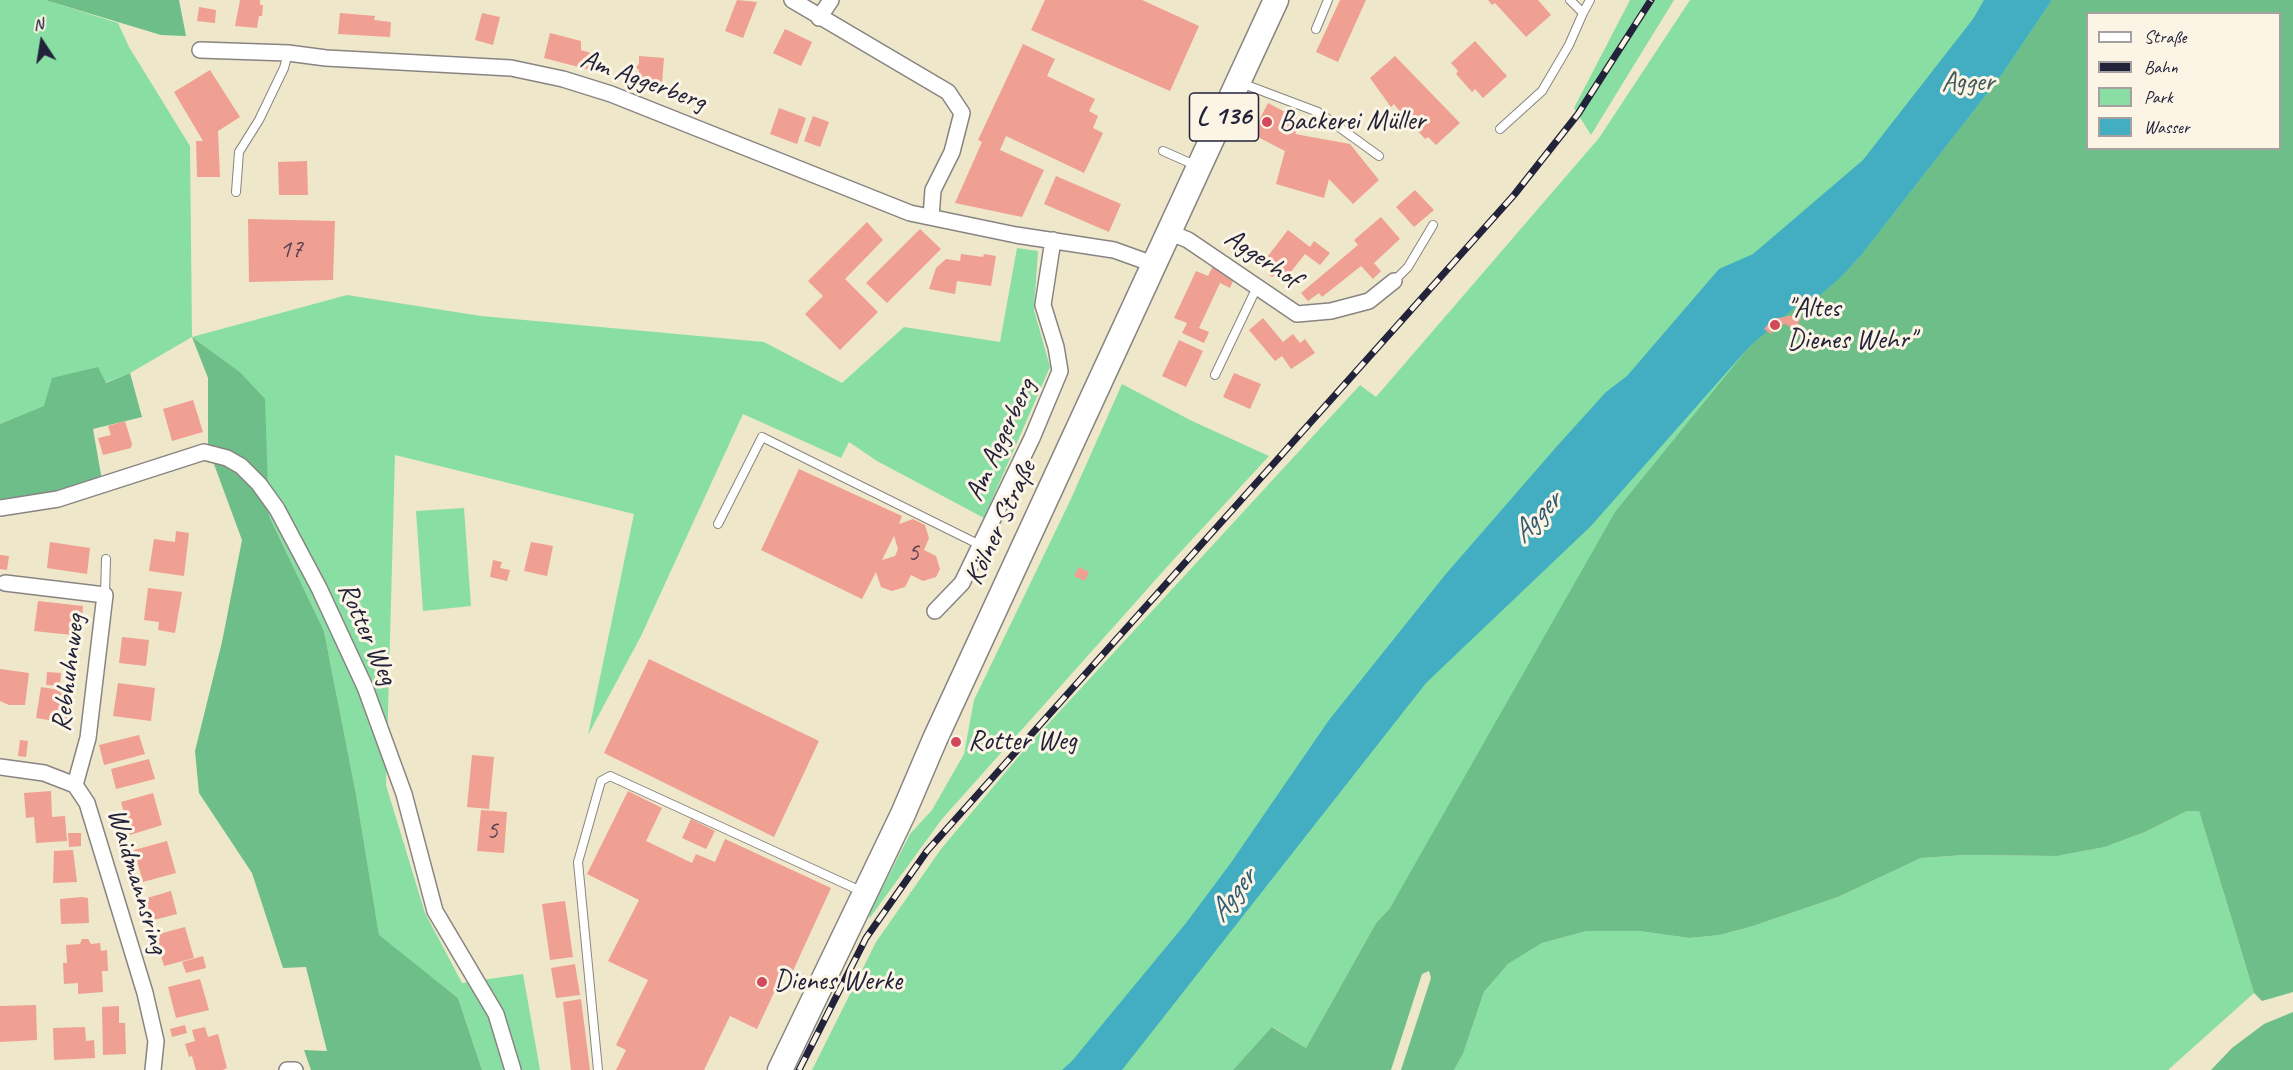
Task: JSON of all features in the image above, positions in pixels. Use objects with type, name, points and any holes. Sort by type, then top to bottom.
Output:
[{"type":"main road","name":"Kölner Straße","points":[[780,1070],[903,814],[1153,264],[1240,82],[1276,0]]},
{"type":"street","points":[[792,0],[948,92],[962,113],[952,152],[933,190],[931,217]]},
{"type":"street","points":[[819,18],[831,0]]},
{"type":"street","name":"Am Aggerberg","points":[[200,50],[288,53],[326,58],[511,68],[563,79],[611,94],[910,213],[1114,250],[1153,264]]},
{"type":"street","name":"Aggerhof","points":[[1169,232],[1188,240],[1297,314],[1331,311],[1369,302],[1394,281]]},
{"type":"street","name":"Am Aggerberg","points":[[935,611],[962,583],[1032,438],[1060,372],[1056,347],[1042,305],[1053,240]]},
{"type":"street","name":"Rotter Weg","points":[[0,508],[58,499],[204,452],[227,458],[241,466],[259,484],[277,509],[319,588],[365,687],[404,794],[435,911],[496,1014],[513,1070]]},
{"type":"street","name":"Rebhuhnweg","points":[[5,583],[105,595],[88,738],[75,785]]},
{"type":"street","name":"Waidmannsring","points":[[0,767],[44,773],[75,785],[87,803],[145,993],[156,1041],[153,1070]]},
{"type":"street","points":[[287,1070],[295,1070]]},
{"type":"lane","points":[[1316,29],[1328,0]]},
{"type":"lane","points":[[1570,0],[1582,13]]},
{"type":"lane","points":[[1500,129],[1542,91],[1569,45],[1590,0]]},
{"type":"lane","points":[[236,192],[239,152],[259,120],[284,68],[288,53]]},
{"type":"lane","points":[[1240,82],[1318,112],[1379,156]]},
{"type":"lane","points":[[1162,151],[1200,167]]},
{"type":"lane","points":[[1394,281],[1408,267],[1433,225]]},
{"type":"lane","points":[[1215,375],[1257,286]]},
{"type":"lane","points":[[718,524],[762,437],[980,545]]},
{"type":"lane","points":[[105,595],[106,559]]},
{"type":"lane","points":[[598,1070],[578,862],[601,781],[610,776],[864,892]]},
{"type":"green space","points":[[0,0],[45,0],[118,23],[129,47],[190,146],[192,337],[130,373],[0,424]]},
{"type":"green space","points":[[45,0],[179,0],[186,36],[161,35]]},
{"type":"green space","points":[[1630,0],[1674,0],[1591,135],[1574,108]]},
{"type":"green space","points":[[1690,0],[2085,0],[1390,908],[1376,923],[1306,1048],[1273,1027],[1233,1070],[812,1070],[876,942],[941,849],[1025,749],[1360,385],[1376,397],[1599,138]]},
{"type":"green space","points":[[2052,0],[2293,0],[2293,992],[2262,1001],[2254,993],[2199,811],[2187,811],[2145,832],[2105,847],[2057,856],[1965,855],[1921,858],[1838,897],[1720,935],[1689,938],[1639,931],[1587,931],[1542,943],[1508,964],[1484,992],[1463,1054],[1454,1070],[1401,1070],[1431,978],[1429,971],[1422,974],[1391,1070],[1233,1070],[1272,1027],[1306,1048],[1376,923],[1390,908],[1615,512],[1749,347],[1800,303],[1812,301],[1842,276],[1862,254],[2000,77]]},
{"type":"green space","points":[[1017,248],[1038,251],[1034,310],[1050,367],[984,518],[877,461],[849,442],[841,458],[743,414],[641,636],[588,735],[634,514],[395,455],[386,785],[425,913],[462,983],[523,974],[540,1070],[482,1070],[458,998],[379,936],[356,794],[324,631],[269,516],[264,399],[240,372],[192,337],[347,295],[481,316],[764,342],[842,383],[904,327],[1000,342]]},
{"type":"green space","points":[[192,337],[240,372],[265,399],[269,516],[324,631],[356,794],[379,935],[458,998],[482,1070],[311,1070],[304,1050],[327,1051],[306,967],[283,968],[252,873],[199,793],[195,751],[222,642],[242,540],[208,448],[208,378]]},
{"type":"green space","points":[[98,367],[106,383],[130,373],[142,417],[93,429],[103,486],[0,508],[0,424],[44,406],[52,378]]},
{"type":"green space","points":[[1122,384],[1192,421],[1269,456],[942,819],[869,919],[870,912],[910,834],[932,810],[964,754],[974,700],[1070,501]]},
{"type":"green space","points":[[464,508],[471,606],[423,611],[416,511]]},
{"type":"green space","points":[[2187,811],[2199,811],[2254,993],[2168,1070],[1454,1070],[1463,1054],[1484,992],[1508,964],[1542,943],[1587,931],[1639,931],[1689,938],[1720,935],[1838,897],[1921,858],[1965,855],[2057,856],[2105,847],[2145,832]]},
{"type":"green space","points":[[2293,1012],[2293,1070],[2211,1070],[2232,1048],[2264,1024]]},
{"type":"water","name":"Agger","points":[[1984,0],[2052,0],[2000,77],[1862,254],[1842,276],[1812,302],[1800,303],[1749,347],[1591,526],[1426,683],[1122,1070],[1062,1070],[1072,1061],[1186,923],[1230,864],[1329,720],[1445,575],[1606,392],[1627,376],[1719,269],[1753,254],[1863,160],[1973,19]]},
{"type":"building","points":[[240,0],[260,0],[260,5],[263,5],[262,16],[259,16],[257,28],[235,26]]},
{"type":"building","points":[[737,0],[757,2],[743,38],[725,31]]},
{"type":"building","points":[[1045,0],[1142,0],[1199,26],[1170,91],[1031,30]]},
{"type":"building","points":[[1340,0],[1366,0],[1338,62],[1316,52]]},
{"type":"building","points":[[1488,0],[1538,0],[1551,15],[1526,37],[1495,3],[1492,5]]},
{"type":"building","points":[[199,7],[216,10],[215,23],[197,21]]},
{"type":"building","points":[[340,13],[375,16],[374,20],[391,22],[390,37],[338,34]]},
{"type":"building","points":[[482,13],[500,17],[493,45],[475,40]]},
{"type":"building","points":[[785,29],[812,42],[801,66],[773,53]]},
{"type":"building","points":[[550,33],[581,41],[581,50],[594,54],[590,70],[544,58]]},
{"type":"building","points":[[1475,41],[1507,76],[1483,98],[1475,89],[1472,92],[1456,74],[1458,71],[1451,63]]},
{"type":"building","points":[[1023,44],[1055,59],[1047,76],[1095,99],[1089,111],[1098,116],[1093,128],[1103,133],[1084,173],[1006,136],[1000,150],[1044,170],[1022,217],[955,203],[982,142],[978,140]]},
{"type":"building","points":[[639,56],[664,58],[662,83],[638,82],[639,70],[636,67],[639,64]]},
{"type":"building","points":[[1395,56],[1460,123],[1436,145],[1428,137],[1425,139],[1409,121],[1412,119],[1404,110],[1401,113],[1394,104],[1391,107],[1370,78]]},
{"type":"building","points":[[210,70],[240,117],[218,131],[220,177],[197,177],[196,141],[203,141],[174,92]]},
{"type":"building","points":[[1268,103],[1302,121],[1295,134],[1350,144],[1379,180],[1353,204],[1329,179],[1324,198],[1276,184],[1285,151],[1252,134]]},
{"type":"building","points":[[779,108],[806,118],[797,144],[770,134]]},
{"type":"building","points":[[813,116],[829,122],[820,147],[804,141]]},
{"type":"building","points":[[307,161],[308,195],[279,195],[278,162]]},
{"type":"building","points":[[1056,176],[1121,204],[1109,232],[1044,204]]},
{"type":"building","points":[[1415,190],[1434,210],[1414,227],[1396,207]]},
{"type":"building","points":[[1381,217],[1400,239],[1374,263],[1381,271],[1373,279],[1361,266],[1322,297],[1319,293],[1308,301],[1301,293],[1358,245],[1354,240]]},
{"type":"building","points":[[248,219],[335,221],[333,280],[249,282]]},
{"type":"building","points":[[867,222],[883,240],[845,279],[878,312],[840,350],[805,314],[823,296],[808,281]]},
{"type":"building","points":[[920,229],[941,249],[887,303],[866,283]]},
{"type":"building","points":[[1288,230],[1310,247],[1314,241],[1330,253],[1320,265],[1305,254],[1286,278],[1279,273],[1272,277],[1268,274],[1270,266],[1264,261]]},
{"type":"building","points":[[961,254],[996,256],[991,286],[957,281],[955,294],[929,289],[936,268],[946,259],[960,261]]},
{"type":"building","points":[[1213,266],[1235,276],[1230,288],[1220,283],[1199,328],[1209,332],[1204,343],[1182,333],[1187,323],[1174,318],[1196,271],[1208,276]]},
{"type":"building","name":"\"Altes Dienes Wehr\"","points":[[1800,314],[1801,319],[1798,323],[1806,330],[1801,336],[1786,324],[1778,326],[1771,334],[1764,329],[1772,319]]},
{"type":"building","points":[[1263,318],[1283,342],[1293,334],[1300,343],[1305,339],[1315,353],[1291,369],[1282,356],[1275,361],[1249,330]]},
{"type":"building","points":[[1179,340],[1203,351],[1186,387],[1162,376]]},
{"type":"building","points":[[1234,373],[1261,384],[1250,409],[1223,397]]},
{"type":"building","points":[[193,400],[203,432],[172,441],[163,409]]},
{"type":"building","points":[[125,421],[132,444],[131,448],[103,455],[98,438],[111,435],[108,426]]},
{"type":"building","points":[[799,469],[902,516],[899,524],[913,519],[925,525],[929,538],[924,550],[936,556],[940,569],[936,577],[923,581],[911,575],[905,587],[892,591],[881,587],[876,572],[862,599],[761,550]],"holes":[[[894,536],[898,549],[895,556],[882,560]]]},
{"type":"building","points":[[176,531],[189,533],[184,576],[149,571],[154,539],[175,542]]},
{"type":"building","points":[[50,542],[90,548],[87,574],[47,568]]},
{"type":"building","points":[[531,542],[553,546],[547,576],[524,571]]},
{"type":"building","points":[[0,555],[9,556],[7,570],[0,569]]},
{"type":"building","points":[[493,560],[502,562],[500,568],[510,570],[507,581],[490,577]]},
{"type":"building","points":[[1079,567],[1089,572],[1085,581],[1074,576]]},
{"type":"building","points":[[148,588],[182,592],[175,633],[158,630],[159,622],[144,620]]},
{"type":"building","points":[[38,601],[83,606],[81,636],[34,631]]},
{"type":"building","points":[[122,637],[149,640],[146,666],[119,663]]},
{"type":"building","points":[[649,659],[819,741],[774,837],[604,753]]},
{"type":"building","points":[[0,669],[29,673],[25,705],[9,705],[0,701]]},
{"type":"building","points":[[47,672],[61,673],[60,686],[46,685]]},
{"type":"building","points":[[118,683],[155,688],[151,721],[113,716]]},
{"type":"building","points":[[41,687],[73,692],[68,723],[36,718]]},
{"type":"building","points":[[139,735],[145,754],[104,765],[99,745]]},
{"type":"building","points":[[20,740],[28,741],[26,757],[18,756]]},
{"type":"building","points":[[472,755],[494,757],[489,809],[467,807]]},
{"type":"building","points":[[149,759],[155,779],[116,789],[111,769]]},
{"type":"building","points":[[51,791],[52,817],[65,816],[67,841],[36,843],[34,817],[26,818],[24,793]]},
{"type":"building","points":[[628,791],[662,808],[646,841],[692,863],[696,854],[715,862],[725,839],[831,888],[792,973],[785,969],[757,1029],[730,1016],[704,1070],[616,1070],[626,1050],[616,1045],[648,980],[608,961],[639,900],[587,874]]},
{"type":"building","points":[[153,793],[162,825],[130,835],[121,802]]},
{"type":"building","points":[[481,810],[507,812],[504,853],[477,851]]},
{"type":"building","points":[[691,819],[715,831],[706,849],[682,838]]},
{"type":"building","points":[[68,833],[81,833],[81,846],[69,847]]},
{"type":"building","points":[[167,841],[176,873],[143,882],[134,850]]},
{"type":"building","points":[[73,850],[77,882],[53,883],[54,851]]},
{"type":"building","points":[[171,891],[177,914],[150,921],[144,899]]},
{"type":"building","points":[[88,898],[89,923],[61,924],[60,899]]},
{"type":"building","points":[[565,901],[573,957],[550,960],[542,904]]},
{"type":"building","points":[[185,927],[194,958],[164,966],[155,935]]},
{"type":"building","points":[[82,939],[88,939],[91,944],[100,943],[101,951],[107,950],[108,971],[102,971],[103,992],[78,994],[78,983],[64,984],[63,963],[67,963],[66,945],[80,944]]},
{"type":"building","points":[[203,956],[206,968],[186,973],[182,962]]},
{"type":"building","points":[[575,964],[580,995],[556,998],[551,968]]},
{"type":"building","points":[[200,979],[209,1010],[176,1018],[168,987]]},
{"type":"building","points":[[581,999],[590,1070],[571,1070],[563,1002]]},
{"type":"building","points":[[36,1005],[37,1040],[0,1042],[0,1006]]},
{"type":"building","points":[[119,1006],[119,1023],[125,1023],[126,1054],[103,1055],[102,1007]]},
{"type":"building","points":[[185,1025],[187,1033],[172,1037],[170,1029]]},
{"type":"building","points":[[85,1027],[86,1041],[94,1040],[95,1058],[54,1060],[53,1028]]},
{"type":"building","points":[[205,1027],[208,1037],[218,1034],[227,1068],[223,1070],[196,1070],[192,1056],[189,1057],[185,1044],[195,1041],[192,1030]]},
{"type":"railway","points":[[799,1070],[866,938],[927,851],[1514,195],[1578,114],[1651,0]]},
{"type":"place","name":"Backerei Müller","points":[[1267,122]]},
{"type":"place","name":"\"Altes Dienes Wehr\"","points":[[1775,325]]},
{"type":"place","name":"Rotter Weg","points":[[956,742]]},
{"type":"place","name":"Dienes Werke","points":[[762,982]]}]
